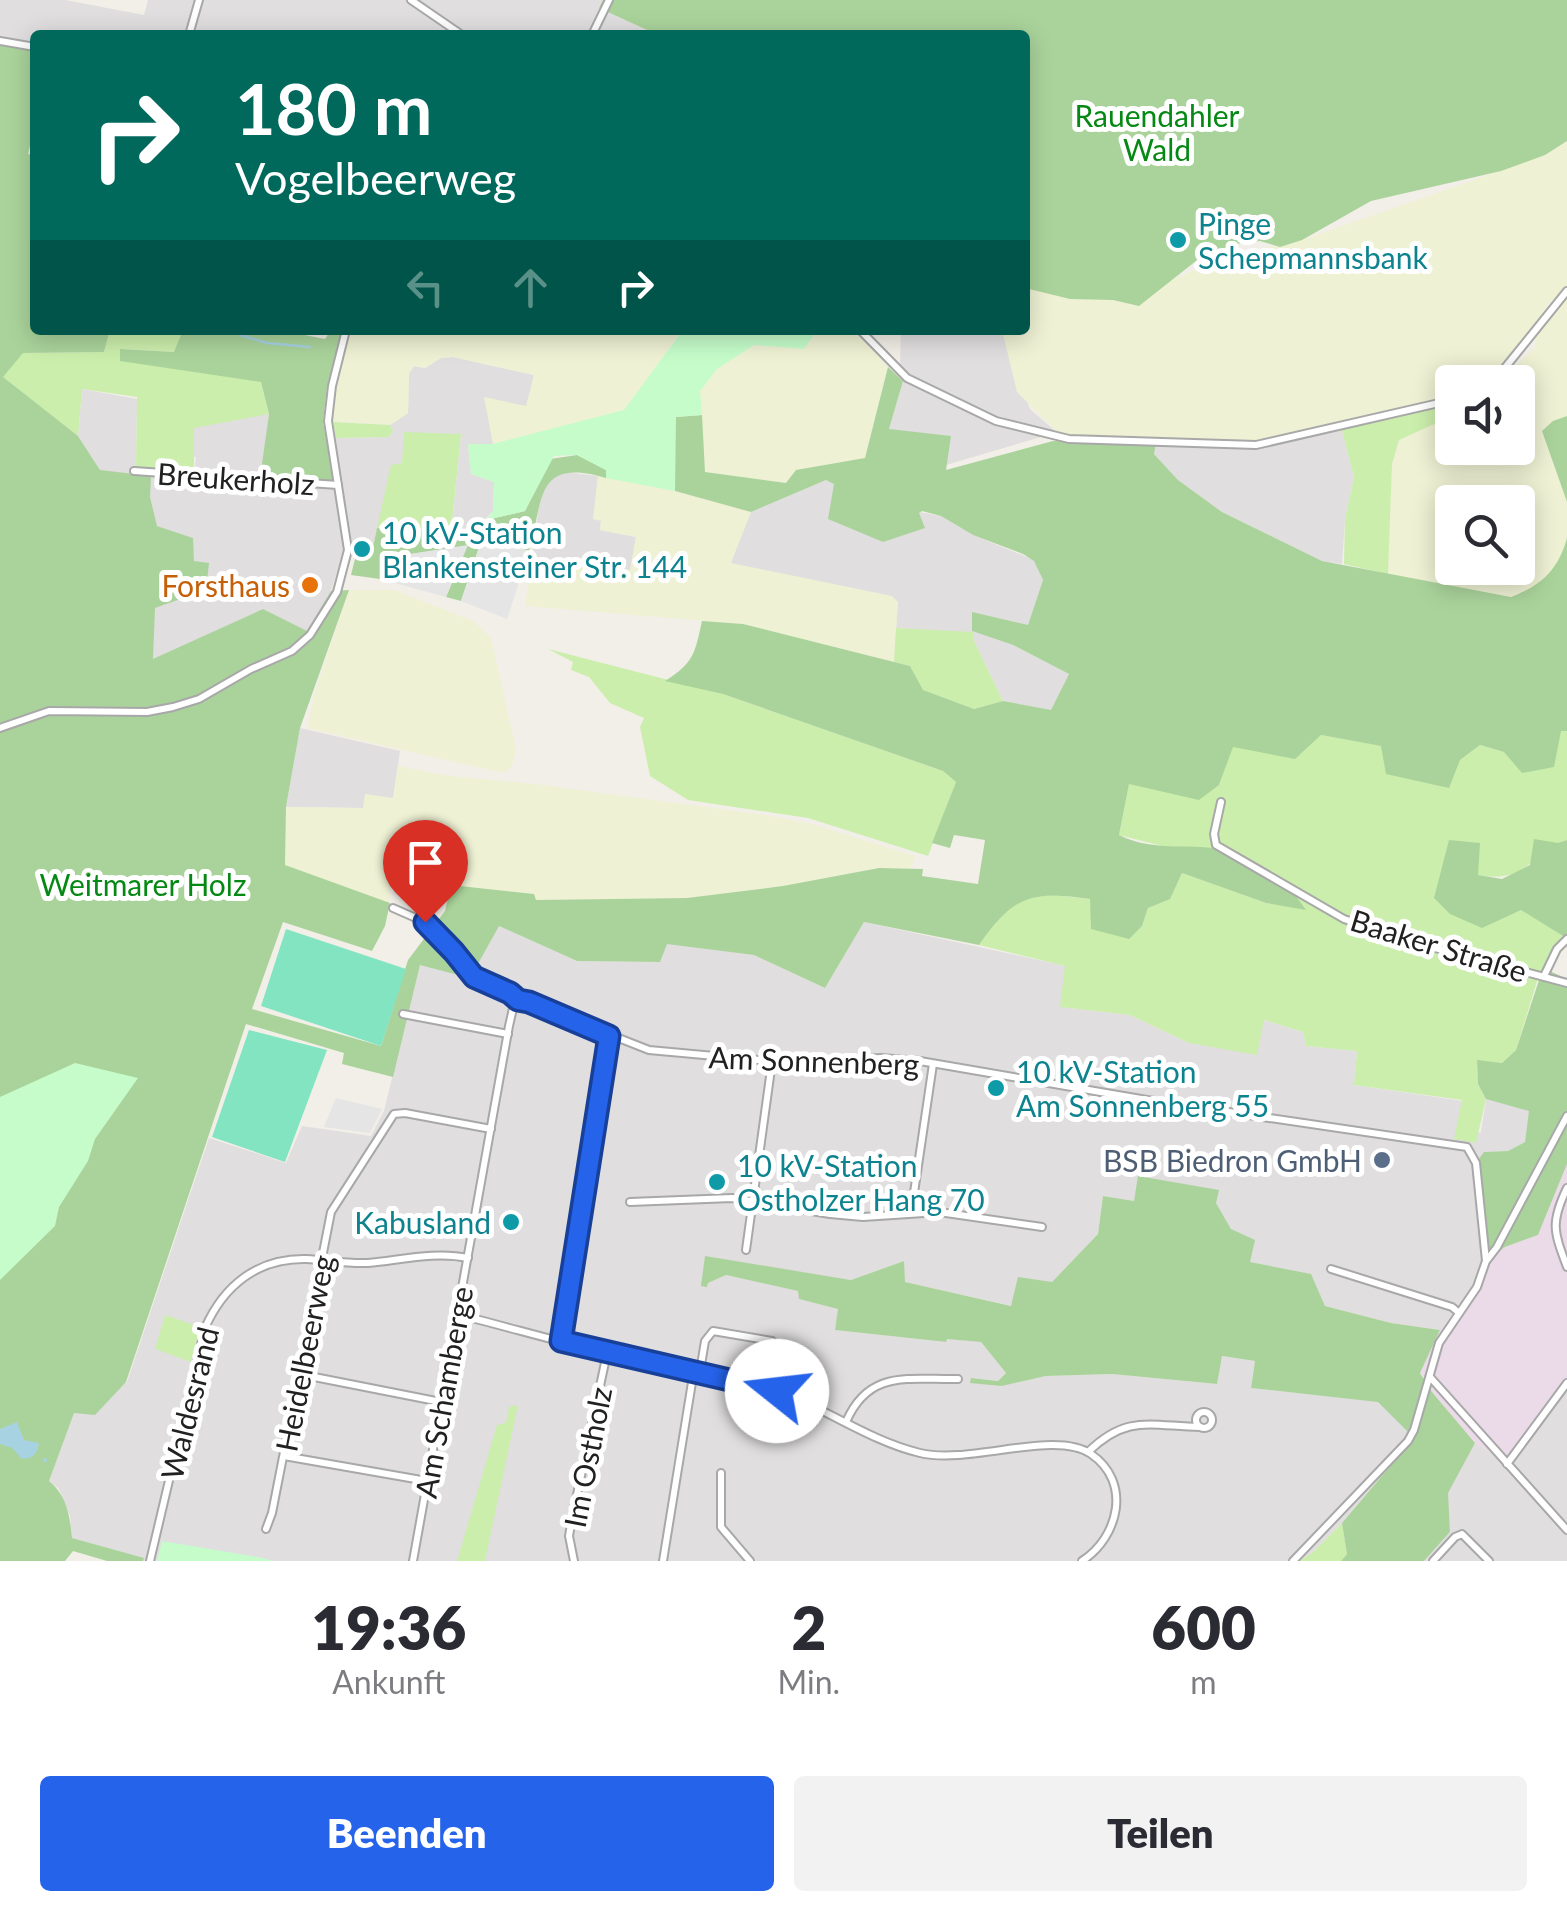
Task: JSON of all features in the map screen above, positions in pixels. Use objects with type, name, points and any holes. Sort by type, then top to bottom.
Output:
[{"type":"street","points":[[190,30],[198,0]]},
{"type":"street","points":[[411,0],[455,30]]},
{"type":"street","points":[[594,30],[609,0]]},
{"type":"street","points":[[0,41],[30,46]]},
{"type":"street","points":[[1507,365],[1567,291]]},
{"type":"street","points":[[0,728],[49,711],[147,712],[173,708],[199,699],[300,646],[325,614],[344,572],[347,540],[328,420],[345,335]]},
{"type":"street","points":[[865,335],[907,378],[1007,425],[1069,440],[1256,445],[1435,404]]},
{"type":"street","name":"Breukerholz","points":[[134,472],[338,485]]},
{"type":"street","name":"Baaker Straße","points":[[1221,802],[1214,834],[1216,846],[1344,919],[1404,940],[1567,984]]},
{"type":"street","name":"Am Sonnenberg","points":[[393,908],[425,922],[474,977],[518,1000],[649,1050],[772,1062],[882,1058],[1460,1145],[1468,1149],[1476,1163],[1486,1261]]},
{"type":"street","name":"Baaker Straße","points":[[1544,976],[1556,948],[1567,939]]},
{"type":"street","points":[[402,1014],[508,1034],[518,1000]]},
{"type":"street","name":"Am Schamberge","points":[[413,1561],[508,1034]]},
{"type":"street","points":[[561,1341],[609,1036]]},
{"type":"street","points":[[746,1250],[772,1062]]},
{"type":"street","points":[[911,1213],[933,1064]]},
{"type":"street","name":"Heidelbeerweg","points":[[266,1529],[333,1206],[390,1116],[404,1113],[491,1128]]},
{"type":"street","points":[[1293,1561],[1408,1442],[1439,1343],[1477,1287],[1486,1261],[1498,1247],[1567,1116]]},
{"type":"street","points":[[1567,1188],[1554,1216],[1554,1235],[1567,1267]]},
{"type":"street","points":[[630,1202],[691,1197],[753,1200],[846,1216],[963,1215],[1042,1227]]},
{"type":"street","name":"Waldesrand","points":[[150,1561],[200,1348],[211,1314],[225,1294],[250,1272],[280,1261],[363,1263],[439,1254],[468,1258]]},
{"type":"street","points":[[1331,1269],[1458,1312]]},
{"type":"street","name":"Im Ostholz","points":[[456,1314],[777,1391],[894,1445],[939,1456],[1056,1444],[1088,1452]]},
{"type":"street","points":[[663,1561],[697,1371],[705,1341],[713,1331],[772,1341],[782,1353],[777,1391]]},
{"type":"street","name":"Im Ostholz","points":[[574,1561],[572,1518],[607,1353]]},
{"type":"street","points":[[299,1374],[440,1402]]},
{"type":"street","points":[[1430,1376],[1567,1530]]},
{"type":"street","points":[[846,1422],[862,1395],[884,1381],[958,1380]]},
{"type":"street","points":[[1507,1464],[1567,1383]]},
{"type":"street","points":[[1082,1561],[1106,1538],[1117,1504],[1111,1476],[1088,1452],[1104,1436],[1124,1426],[1200,1426]]},
{"type":"street","points":[[284,1456],[427,1481]]},
{"type":"street","points":[[722,1472],[720,1527],[750,1561]]},
{"type":"street","points":[[1433,1561],[1462,1534],[1489,1561]]},
{"type":"shaded area","points":[[0,0],[65,0],[144,15],[148,0],[603,0],[599,8],[647,30],[30,30],[30,50],[0,45]]},
{"type":"shaded area","points":[[901,335],[1004,335],[1030,409],[1060,435],[996,420],[900,366]]},
{"type":"shaded area","points":[[453,357],[534,375],[527,407],[485,398],[493,444],[468,445],[471,474],[494,482],[493,511],[476,529],[451,532],[461,435],[402,463],[377,528],[371,558],[355,559],[339,482],[336,438],[389,437],[393,431],[390,425],[408,413],[409,373],[414,366],[425,368],[441,358]]},
{"type":"shaded area","points":[[903,381],[996,424],[1041,437],[946,465],[889,429]]},
{"type":"shaded area","points":[[82,389],[137,399],[136,470],[194,473],[196,457],[174,454],[197,417],[269,414],[261,478],[334,481],[344,548],[331,591],[307,632],[263,609],[153,660],[154,608],[206,590],[194,561],[192,538],[157,526],[100,470],[78,436]]},
{"type":"shaded area","points":[[1341,427],[1354,477],[1345,519],[1342,564],[1322,561],[1222,512],[1178,480],[1154,454],[1156,443],[1243,448]]},
{"type":"shaded area","points":[[566,472],[598,476],[594,519],[601,520],[600,530],[636,537],[630,571],[532,558],[541,491],[549,479]]},
{"type":"shaded area","points":[[826,480],[941,516],[973,535],[1034,560],[1043,580],[1028,626],[973,613],[972,631],[1013,645],[1069,674],[1051,711],[1003,701],[972,633],[896,628],[898,602],[730,563],[751,512]]},
{"type":"shaded area","points":[[483,535],[529,551],[507,619],[461,601]]},
{"type":"shaded area","points":[[468,545],[446,597],[380,579],[397,556]]},
{"type":"shaded area","points":[[300,728],[400,751],[393,798],[363,808],[286,807]]},
{"type":"shaded area","points":[[864,922],[1066,966],[1061,1007],[1130,1015],[1189,1043],[1263,1020],[1303,1032],[1306,1046],[1357,1051],[1354,1085],[1463,1101],[1455,1139],[1481,1132],[1486,1099],[1530,1110],[1525,1142],[1508,1151],[1484,1152],[1484,1262],[1474,1286],[1440,1330],[1391,1323],[1325,1306],[1310,1274],[1249,1262],[1245,1237],[1231,1229],[1216,1203],[1166,1182],[1139,1176],[1134,1201],[1103,1196],[1098,1234],[1052,1282],[1012,1306],[904,1282],[904,1261],[851,1280],[705,1257],[708,1283],[726,1275],[799,1291],[799,1299],[839,1309],[835,1330],[981,1342],[1006,1373],[998,1381],[971,1378],[1002,1386],[1046,1376],[1112,1374],[1216,1384],[1222,1356],[1255,1361],[1251,1388],[1378,1401],[1414,1438],[1312,1553],[1299,1561],[143,1561],[72,1538],[70,1516],[59,1489],[49,1481],[74,1412],[127,1382],[209,1138],[286,1163],[302,1126],[371,1136],[384,1111],[420,964],[499,926],[577,961],[660,962],[666,943],[754,955],[825,988]]},
{"type":"shaded area","points":[[336,1098],[382,1109],[370,1133],[324,1127]]},
{"type":"shaded area","points":[[1567,1164],[1567,1384],[1510,1464],[1475,1443],[1420,1372],[1440,1330],[1474,1286],[1484,1262],[1505,1247],[1538,1235]]},
{"type":"shaded area","points":[[1567,1384],[1567,1561],[1424,1561],[1450,1532],[1447,1493],[1475,1443],[1511,1464]]},
{"type":"green space","name":"Rauendahler Wald","points":[[603,0],[1567,0],[1567,141],[1545,155],[1501,171],[1371,201],[1302,240],[1280,247],[1260,241],[1235,244],[1201,257],[1139,306],[1113,300],[1070,299],[1030,289],[1030,30],[647,30],[599,8]]},
{"type":"green space","name":"Weitmarer Holz","points":[[0,45],[30,50],[30,335],[109,335],[104,352],[23,353],[3,377],[78,436],[100,470],[151,476],[150,497],[157,526],[193,538],[194,561],[209,563],[206,590],[155,608],[153,659],[263,609],[307,631],[331,591],[349,590],[300,728],[286,807],[285,865],[390,903],[385,926],[372,951],[283,922],[252,1009],[381,1046],[408,960],[445,911],[451,885],[534,894],[536,900],[687,898],[879,868],[923,869],[922,876],[978,884],[985,840],[954,835],[950,848],[932,843],[956,782],[943,771],[723,694],[665,681],[692,656],[702,621],[743,624],[910,666],[923,690],[974,709],[1003,701],[1051,710],[1069,674],[1013,645],[972,631],[972,612],[1028,625],[1043,580],[1034,561],[973,535],[941,516],[922,511],[919,513],[925,528],[883,542],[828,519],[834,484],[826,480],[751,512],[675,491],[675,417],[702,415],[705,472],[786,483],[796,470],[865,458],[888,367],[903,381],[889,429],[951,436],[946,470],[1053,441],[1156,443],[1154,454],[1178,480],[1222,512],[1322,561],[1511,597],[1547,575],[1567,538],[1567,731],[1561,731],[1554,767],[1522,773],[1504,752],[1480,745],[1460,760],[1449,788],[1386,774],[1381,746],[1321,735],[1295,759],[1233,747],[1219,785],[1199,800],[1129,784],[1119,835],[1147,844],[1214,848],[1239,855],[1272,873],[1306,910],[1266,903],[1182,873],[1170,899],[1148,908],[1142,926],[1129,939],[1091,929],[1090,899],[1070,897],[1038,897],[1014,906],[979,945],[864,922],[825,988],[754,955],[667,944],[660,962],[577,961],[499,926],[470,978],[420,965],[393,1077],[342,1064],[344,1053],[246,1024],[126,1382],[95,1415],[74,1413],[49,1481],[64,1500],[72,1538],[144,1558],[143,1561],[107,1561],[73,1551],[65,1561],[0,1561]]},
{"type":"green space","points":[[1567,141],[1567,288],[1547,305],[1526,339],[1503,365],[1435,365],[1435,400],[1259,442],[1060,435],[1017,392],[1003,335],[1030,335],[1030,285],[1139,305],[1167,282],[1231,255],[1302,240],[1545,155]]},
{"type":"green space","points":[[1567,295],[1567,416],[1542,431],[1567,502],[1567,538],[1561,558],[1540,585],[1511,597],[1447,585],[1535,585],[1535,485],[1435,485],[1435,583],[1388,574],[1392,463],[1399,440],[1435,424],[1435,465],[1535,465],[1535,365],[1516,365],[1535,347],[1537,331]]},
{"type":"green space","points":[[109,335],[181,335],[175,352],[121,349],[261,382],[269,414],[194,428],[194,473],[136,470],[137,397],[82,389],[78,436],[2,377],[22,353],[104,352]]},
{"type":"green space","points":[[181,335],[305,335],[325,339],[328,335],[341,335],[327,387],[323,422],[334,481],[260,478],[269,414],[261,382],[120,361],[120,349],[174,352]]},
{"type":"green space","points":[[345,335],[679,335],[624,410],[493,444],[484,397],[526,406],[534,375],[453,357],[441,358],[425,368],[414,366],[409,374],[408,413],[390,425],[328,421]]},
{"type":"green space","points":[[679,335],[814,335],[804,349],[754,345],[717,369],[700,391],[702,415],[676,417],[675,491],[606,478],[606,470],[577,455],[554,456],[525,511],[486,520],[493,511],[494,482],[471,474],[468,444],[493,444],[624,410]]},
{"type":"green space","points":[[814,335],[859,335],[888,367],[865,458],[797,470],[787,483],[705,472],[700,391],[717,369],[754,345],[804,349]]},
{"type":"green space","points":[[1435,407],[1435,424],[1399,440],[1392,464],[1388,574],[1344,564],[1345,519],[1354,477],[1341,427]]},
{"type":"green space","points":[[1567,416],[1567,502],[1542,431]]},
{"type":"green space","points":[[333,422],[390,425],[393,431],[389,437],[336,438]]},
{"type":"green space","points":[[404,432],[461,434],[451,532],[377,528],[391,465],[402,463]]},
{"type":"green space","points":[[577,455],[606,470],[606,478],[566,473],[554,478],[541,500],[529,551],[483,536],[461,601],[446,597],[467,546],[397,556],[380,579],[351,575],[355,559],[371,557],[377,528],[467,532],[476,529],[486,520],[525,511],[550,459]]},
{"type":"green space","points":[[598,476],[675,491],[751,512],[731,563],[892,596],[898,602],[894,662],[743,624],[525,606],[532,558],[630,570],[636,537],[600,530],[601,521],[593,519]]},
{"type":"green space","points":[[349,590],[394,590],[473,621],[491,638],[516,750],[512,766],[504,773],[307,728]]},
{"type":"green space","points":[[896,628],[973,632],[1003,701],[974,709],[922,690],[910,666],[894,662]]},
{"type":"green space","points":[[548,649],[723,694],[943,771],[956,782],[928,856],[808,818],[688,800],[650,776],[640,727],[644,718],[610,703],[589,677],[571,670],[573,662]]},
{"type":"green space","points":[[1567,731],[1567,840],[1519,871],[1495,877],[1478,875],[1450,840],[1447,855],[1499,920],[1521,909],[1563,936],[1538,978],[1516,1050],[1502,1063],[1477,1061],[1478,1084],[1486,1099],[1476,1143],[1454,1139],[1462,1100],[1354,1085],[1357,1051],[1306,1046],[1303,1032],[1264,1020],[1257,1055],[1189,1043],[1130,1015],[1060,1007],[1065,966],[979,945],[1014,906],[1038,897],[1090,899],[1092,917],[1142,926],[1148,908],[1170,898],[1182,873],[1266,903],[1305,909],[1282,878],[1225,850],[1170,848],[1119,835],[1129,783],[1199,799],[1219,785],[1232,747],[1321,735],[1460,760],[1480,745],[1504,752]]},
{"type":"green space","points":[[398,766],[449,776],[771,816],[812,824],[915,856],[911,868],[879,868],[687,898],[536,900],[534,894],[451,885],[450,856],[386,856],[390,903],[285,866],[286,807],[363,808],[365,794],[393,798]]},
{"type":"green space","points":[[1534,839],[1558,843],[1567,840],[1567,935],[1521,910],[1482,928],[1450,914],[1434,898],[1449,840],[1480,843],[1478,875],[1502,879],[1530,865]]},
{"type":"green space","points":[[286,929],[406,969],[381,1046],[261,1006]]},
{"type":"green space","points":[[1543,968],[1567,979],[1567,1164],[1538,1235],[1505,1247],[1484,1262],[1473,1167],[1484,1152],[1508,1151],[1525,1142],[1529,1111],[1486,1099],[1478,1084],[1477,1060],[1502,1063],[1516,1050]]},
{"type":"green space","points":[[249,1030],[327,1050],[285,1162],[212,1137]]},
{"type":"green space","points":[[75,1063],[138,1078],[95,1139],[88,1161],[59,1207],[55,1226],[0,1280],[0,1097]]},
{"type":"green space","points":[[1138,1176],[1219,1190],[1216,1203],[1231,1229],[1255,1240],[1250,1262],[1311,1274],[1325,1306],[1391,1323],[1440,1330],[1420,1373],[1475,1443],[1448,1493],[1450,1532],[1424,1561],[1341,1561],[1347,1554],[1342,1523],[1414,1438],[1378,1402],[1251,1388],[1255,1361],[1222,1356],[1217,1384],[1112,1374],[1046,1376],[1002,1386],[970,1383],[971,1378],[998,1381],[1006,1373],[981,1342],[835,1330],[838,1309],[799,1299],[798,1291],[726,1275],[707,1287],[701,1286],[705,1256],[851,1280],[904,1261],[905,1282],[1011,1306],[1018,1277],[1052,1282],[1098,1234],[1103,1196],[1134,1201]]},
{"type":"green space","points":[[165,1315],[200,1327],[191,1362],[155,1349]]},
{"type":"green space","points":[[518,1405],[485,1561],[457,1561],[497,1425],[506,1423],[509,1407]]},
{"type":"green space","points":[[1342,1523],[1347,1554],[1341,1561],[1299,1561],[1312,1553]]},
{"type":"green space","points":[[162,1541],[263,1558],[273,1561],[157,1561]]},
{"type":"water","points":[[17,1422],[24,1440],[39,1443],[36,1453],[29,1458],[22,1459],[12,1448],[0,1444],[0,1429]]},
{"type":"waterway","points":[[240,335],[267,343],[310,347]]},
{"type":"place","name":"Pinge Schepmannsbank","points":[[1178,240]]},
{"type":"place","name":"10 kV-Station Blankensteiner Str. 144","points":[[362,549]]},
{"type":"place","name":"Forsthaus","points":[[310,585]]},
{"type":"place","name":"10 kV-Station Am Sonnenberg 55","points":[[996,1088]]},
{"type":"place","name":"BSB Biedron GmbH","points":[[1382,1160]]},
{"type":"place","name":"10 kV-Station Ostholzer Hang 70","points":[[717,1182]]},
{"type":"place","name":"Kabusland","points":[[511,1222]]},
{"type":"route","points":[[425,922],[474,977],[518,1000],[609,1036],[602,1060],[561,1341],[777,1391]]}]
